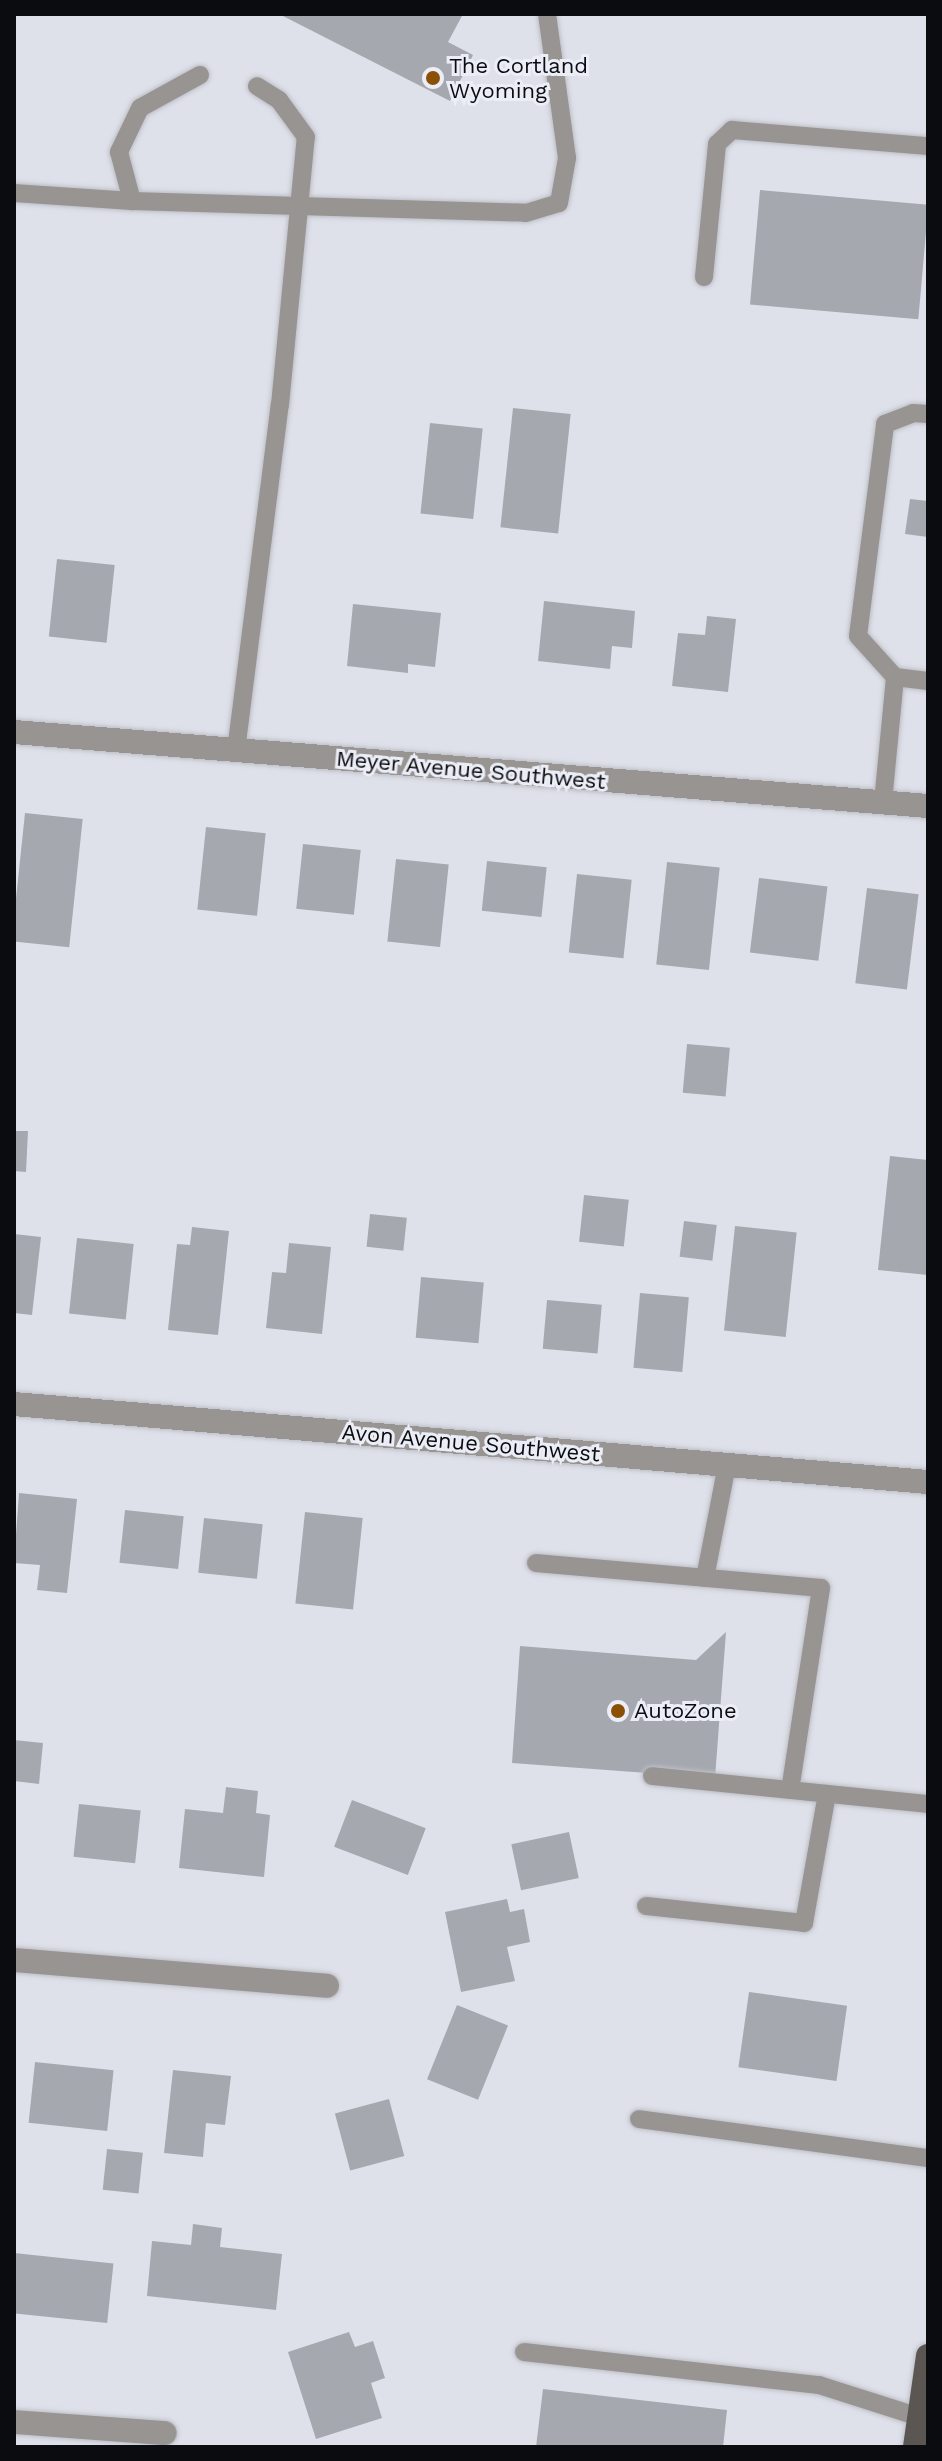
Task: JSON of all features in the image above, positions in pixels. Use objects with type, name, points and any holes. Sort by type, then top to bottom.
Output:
[{"type":"main road","points":[[915,2447],[924,2418],[928,2356]]},
{"type":"street","name":"Meyer Avenue Southwest","points":[[14,732],[928,806]]},
{"type":"street","name":"Avon Avenue Southwest","points":[[14,1404],[928,1482]]},
{"type":"street","points":[[14,1960],[327,1986]]},
{"type":"street","points":[[14,2422],[165,2433]]},
{"type":"lane","points":[[14,193],[300,210],[526,213],[559,203],[567,158],[547,14]]},
{"type":"lane","points":[[132,201],[119,152],[140,108],[200,75]]},
{"type":"lane","points":[[236,751],[306,137],[279,100],[257,86]]},
{"type":"lane","points":[[704,277],[717,144],[732,130],[928,146]]},
{"type":"lane","points":[[928,414],[913,413],[885,424],[858,636],[895,677],[928,681]]},
{"type":"lane","points":[[883,802],[895,677]]},
{"type":"lane","points":[[705,1578],[727,1465]]},
{"type":"lane","points":[[536,1563],[821,1588],[790,1790]]},
{"type":"lane","points":[[652,1776],[928,1804]]},
{"type":"lane","points":[[646,1906],[804,1923],[827,1794]]},
{"type":"lane","points":[[639,2119],[928,2158]]},
{"type":"lane","points":[[524,2352],[819,2385],[924,2418]]},
{"type":"building","name":"The Cortland Wyoming","points":[[279,14],[463,14],[448,42],[473,55],[450,101]]},
{"type":"building","points":[[760,190],[928,205],[918,319],[750,305]]},
{"type":"building","points":[[513,408],[571,414],[558,533],[500,527]]},
{"type":"building","points":[[430,423],[483,429],[473,519],[420,514]]},
{"type":"building","points":[[910,499],[928,501],[928,537],[905,534]]},
{"type":"building","points":[[57,559],[115,565],[107,643],[49,637]]},
{"type":"building","points":[[544,601],[635,611],[632,648],[612,646],[610,669],[538,661]]},
{"type":"building","points":[[353,604],[441,613],[435,667],[408,664],[408,673],[347,666]]},
{"type":"building","points":[[707,616],[736,619],[728,692],[672,686],[678,633],[705,635]]},
{"type":"building","points":[[25,813],[83,819],[69,947],[14,942]]},
{"type":"building","points":[[206,827],[266,833],[257,916],[197,910]]},
{"type":"building","points":[[303,844],[361,850],[354,915],[296,909]]},
{"type":"building","points":[[396,859],[449,865],[440,947],[387,942]]},
{"type":"building","points":[[487,861],[547,867],[541,917],[482,911]]},
{"type":"building","points":[[667,862],[720,868],[709,970],[656,964]]},
{"type":"building","points":[[577,874],[632,880],[623,958],[569,953]]},
{"type":"building","points":[[759,878],[827,886],[818,961],[750,952]]},
{"type":"building","points":[[867,888],[919,894],[907,990],[855,983]]},
{"type":"building","points":[[687,1044],[730,1048],[726,1097],[683,1093]]},
{"type":"building","points":[[14,1131],[28,1131],[26,1172],[14,1171]]},
{"type":"building","points":[[890,1156],[928,1160],[928,1275],[878,1270]]},
{"type":"building","points":[[584,1195],[629,1200],[624,1246],[579,1242]]},
{"type":"building","points":[[370,1214],[407,1218],[403,1251],[367,1247]]},
{"type":"building","points":[[684,1221],[717,1225],[712,1261],[680,1257]]},
{"type":"building","points":[[735,1226],[797,1232],[786,1337],[724,1330]]},
{"type":"building","points":[[192,1227],[229,1231],[218,1335],[168,1330],[177,1244],[190,1245]]},
{"type":"building","points":[[14,1234],[41,1237],[32,1315],[14,1313]]},
{"type":"building","points":[[77,1238],[134,1244],[126,1320],[69,1314]]},
{"type":"building","points":[[289,1243],[331,1247],[322,1334],[266,1328],[272,1272],[286,1273]]},
{"type":"building","points":[[421,1277],[484,1282],[478,1343],[416,1338]]},
{"type":"building","points":[[640,1293],[689,1297],[682,1372],[633,1368]]},
{"type":"building","points":[[547,1300],[602,1305],[598,1354],[543,1349]]},
{"type":"building","points":[[19,1493],[77,1499],[67,1593],[37,1590],[40,1565],[14,1563]]},
{"type":"building","points":[[125,1510],[184,1516],[178,1569],[119,1563]]},
{"type":"building","points":[[305,1512],[363,1518],[353,1610],[295,1603]]},
{"type":"building","points":[[204,1518],[263,1524],[257,1579],[198,1573]]},
{"type":"building","name":"AutoZone","points":[[726,1632],[715,1778],[512,1763],[520,1646],[696,1660]]},
{"type":"building","points":[[14,1740],[43,1743],[39,1784],[14,1781]]},
{"type":"building","points":[[226,1787],[258,1791],[256,1813],[270,1815],[264,1877],[179,1868],[185,1809],[223,1813]]},
{"type":"building","points":[[352,1800],[426,1828],[408,1875],[334,1847]]},
{"type":"building","points":[[79,1804],[141,1810],[135,1863],[73,1857]]},
{"type":"building","points":[[569,1832],[579,1878],[521,1890],[511,1844]]},
{"type":"building","points":[[507,1899],[510,1912],[524,1909],[530,1942],[507,1947],[515,1981],[461,1992],[445,1912]]},
{"type":"building","points":[[749,1992],[847,2006],[836,2081],[738,2067]]},
{"type":"building","points":[[457,2005],[508,2026],[478,2100],[427,2079]]},
{"type":"building","points":[[35,2062],[114,2070],[107,2131],[29,2123]]},
{"type":"building","points":[[173,2070],[231,2076],[225,2125],[206,2123],[203,2157],[164,2153]]},
{"type":"building","points":[[389,2099],[404,2156],[350,2170],[335,2113]]},
{"type":"building","points":[[107,2149],[143,2153],[139,2194],[103,2190]]},
{"type":"building","points":[[193,2224],[222,2228],[220,2247],[282,2254],[276,2310],[147,2296],[152,2241],[191,2245]]},
{"type":"building","points":[[14,2253],[113,2263],[107,2323],[14,2313]]},
{"type":"building","points":[[349,2332],[355,2347],[373,2341],[385,2378],[371,2383],[382,2418],[316,2439],[288,2352]]},
{"type":"building","points":[[543,2389],[727,2410],[723,2447],[536,2447]]},
{"type":"place","name":"The Cortland Wyoming","points":[[433,78]]},
{"type":"place","name":"AutoZone","points":[[618,1711]]}]
